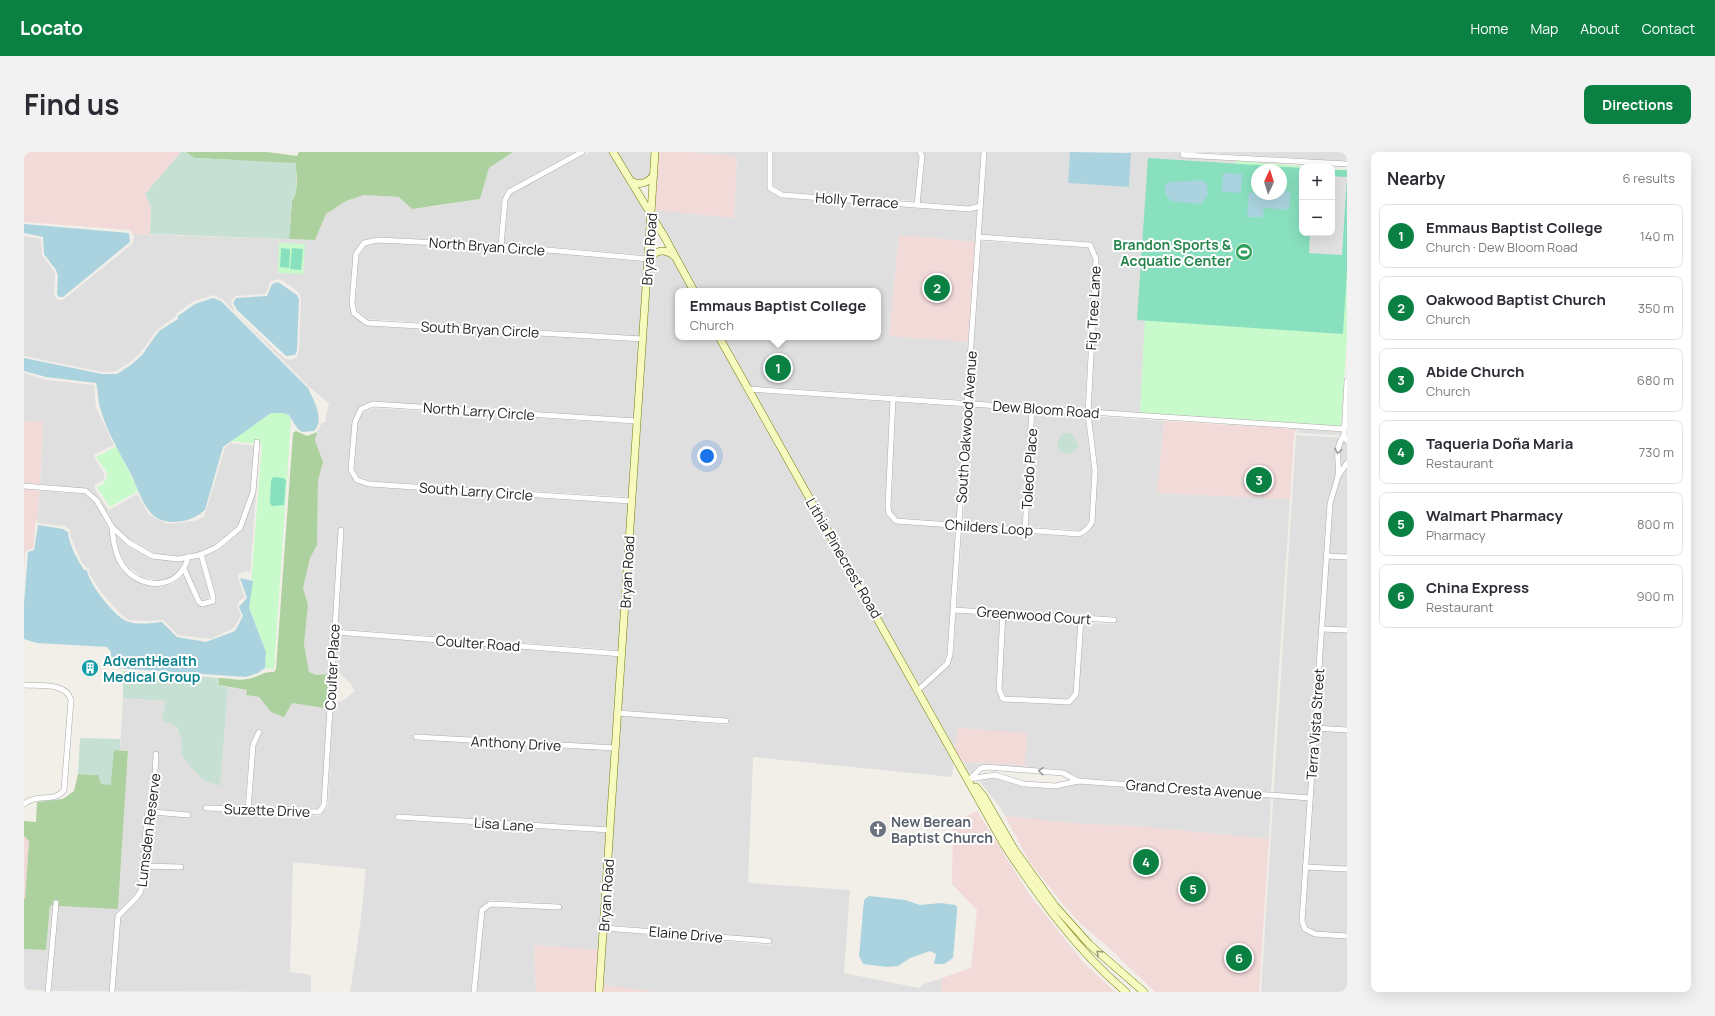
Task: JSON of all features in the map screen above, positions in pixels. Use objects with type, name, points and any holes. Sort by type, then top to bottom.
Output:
[{"type":"main road","points":[[613,152],[692,288]]},
{"type":"main road","name":"Bryan Road","points":[[599,992],[655,152]]},
{"type":"main road","points":[[631,181],[643,183],[650,180],[654,174]]},
{"type":"main road","points":[[649,260],[653,254],[659,251],[669,252],[676,258]]},
{"type":"main road","name":"Lithia Pinecrest Road","points":[[721,340],[969,779],[978,800],[1003,842],[1025,875],[1070,934],[1126,992]]},
{"type":"main road","name":"Lithia Pinecrest Road","points":[[969,779],[984,797],[1014,849],[1042,890],[1074,927],[1106,960],[1144,992]]},
{"type":"main road","points":[[1003,842],[1010,844],[1014,849]]},
{"type":"street","points":[[501,246],[505,200],[508,192],[582,152]]},
{"type":"street","name":"Holly Terrace","points":[[770,152],[770,188],[782,195],[969,209],[980,206]]},
{"type":"street","points":[[917,204],[922,156],[920,152]]},
{"type":"street","name":"South Oakwood Avenue","points":[[918,690],[946,664],[950,655],[960,525],[984,152]]},
{"type":"street","points":[[1183,153],[1347,164]]},
{"type":"street","name":"Fig Tree Lane","points":[[978,237],[1090,245],[1096,259],[1088,413]]},
{"type":"street","name":"North Bryan Circle","points":[[354,279],[356,254],[364,243],[378,240],[501,246],[649,260]]},
{"type":"street","name":"South Bryan Circle","points":[[354,279],[352,303],[354,313],[367,322],[643,339]]},
{"type":"street","name":"Terra Vista Street","points":[[1347,381],[1344,436],[1339,442],[1337,451],[1338,476],[1330,504],[1302,916],[1303,926],[1312,933],[1347,936]]},
{"type":"street","name":"Dew Bloom Road","points":[[748,389],[1344,429]]},
{"type":"street","name":"Childers Loop","points":[[893,398],[889,513],[896,521],[1079,534],[1085,532],[1092,522],[1095,471],[1088,413]]},
{"type":"street","name":"North Larry Circle","points":[[353,445],[355,422],[361,409],[373,404],[636,421]]},
{"type":"street","name":"Toledo Place","points":[[1025,530],[1032,408]]},
{"type":"street","points":[[1344,436],[1347,441]]},
{"type":"street","points":[[24,486],[86,491],[97,500],[112,528],[128,542],[152,556],[178,559],[201,554],[217,547],[240,528],[253,492],[257,442]]},
{"type":"street","name":"South Larry Circle","points":[[353,445],[352,470],[357,480],[369,484],[631,501]]},
{"type":"street","name":"Terra Vista Street","points":[[1338,476],[1347,463]]},
{"type":"street","points":[[112,528],[113,540],[119,559],[123,566],[141,580],[159,584],[170,582],[179,576],[184,569],[188,557]]},
{"type":"street","name":"Coulter Place","points":[[324,805],[341,530]]},
{"type":"street","points":[[184,569],[199,602],[202,604],[212,600],[213,597],[201,554]]},
{"type":"street","points":[[1327,556],[1347,558]]},
{"type":"street","name":"Greenwood Court","points":[[954,610],[1114,620]]},
{"type":"street","points":[[1002,613],[998,689],[1003,699],[1069,702],[1076,694],[1081,619]]},
{"type":"street","points":[[1322,629],[1347,630]]},
{"type":"street","name":"Coulter Road","points":[[334,632],[622,654]]},
{"type":"street","points":[[24,685],[62,688],[68,693],[71,700],[64,790],[57,796],[38,797],[28,800],[24,804]]},
{"type":"street","points":[[618,713],[726,721]]},
{"type":"street","points":[[1315,728],[1347,730]]},
{"type":"street","points":[[248,810],[253,744],[259,732]]},
{"type":"street","name":"Anthony Drive","points":[[416,737],[615,748]]},
{"type":"street","name":"Lumsden Reserve","points":[[112,992],[117,920],[120,913],[136,898],[141,891],[147,816],[148,813],[153,812],[156,754]]},
{"type":"street","name":"Grand Cresta Avenue","points":[[969,779],[981,768],[987,767],[1063,773],[1078,781]]},
{"type":"street","name":"Grand Cresta Avenue","points":[[969,779],[995,775],[1024,784],[1056,786],[1078,781],[1310,798]]},
{"type":"street","name":"Suzette Drive","points":[[206,808],[319,812],[324,805]]},
{"type":"street","points":[[153,812],[188,815]]},
{"type":"street","name":"Lisa Lane","points":[[398,817],[610,830]]},
{"type":"street","points":[[143,866],[181,867]]},
{"type":"street","points":[[1305,867],[1347,869]]},
{"type":"street","points":[[48,992],[56,903]]},
{"type":"street","points":[[474,992],[482,910],[490,904],[559,907]]},
{"type":"street","name":"Elaine Drive","points":[[604,928],[769,941]]},
{"type":"shaded area","points":[[24,152],[181,152],[145,194],[151,207],[150,234],[133,234],[130,230],[24,222]]},
{"type":"shaded area","points":[[513,152],[576,152],[506,190],[502,199],[498,243],[378,237],[364,240],[354,252],[349,303],[352,314],[367,326],[640,342],[634,418],[372,401],[360,406],[353,420],[349,469],[355,481],[369,487],[628,504],[619,650],[338,629],[344,527],[339,527],[329,674],[316,675],[309,672],[304,644],[308,605],[303,588],[310,558],[317,545],[318,481],[323,462],[315,440],[322,423],[325,422],[329,403],[310,388],[223,300],[213,295],[194,301],[177,313],[175,317],[157,330],[140,353],[116,371],[102,372],[24,356],[24,236],[41,239],[42,255],[54,271],[54,295],[58,300],[63,300],[132,244],[134,238],[133,234],[315,240],[326,214],[346,201],[364,195],[399,197],[431,207],[480,199],[489,168]],"holes":[[[278,279],[282,280],[298,292],[301,298],[299,350],[297,357],[292,360],[284,358],[235,312],[231,303],[232,299],[236,296],[266,294],[270,282]]]},
{"type":"shaded area","points":[[589,152],[610,152],[649,217],[646,255],[504,243],[508,201],[511,194]]},
{"type":"shaded area","points":[[617,152],[651,152],[650,176],[644,180],[632,178]]},
{"type":"shaded area","points":[[658,152],[687,152],[737,156],[734,218],[655,210]]},
{"type":"shaded area","points":[[687,152],[768,152],[767,188],[782,198],[969,212],[977,210],[975,242],[899,235],[889,336],[968,342],[965,400],[749,386],[725,340],[881,340],[881,288],[696,288],[654,215],[655,210],[734,218],[737,156]]},
{"type":"shaded area","points":[[773,152],[917,152],[919,156],[915,201],[783,192],[773,186]]},
{"type":"shaded area","points":[[923,152],[981,152],[978,204],[969,206],[920,202]]},
{"type":"shaded area","points":[[987,152],[1070,152],[1068,183],[1129,187],[1131,153],[1124,152],[1180,152],[1180,157],[1236,161],[1233,178],[1148,279],[1140,413],[1091,410],[1099,260],[1093,244],[1090,242],[981,234]]},
{"type":"shaded area","points":[[1193,152],[1347,152],[1347,161]]},
{"type":"shaded area","points":[[1335,176],[1347,177],[1342,255],[1309,253],[1310,236],[1335,236]]},
{"type":"shaded area","points":[[899,235],[975,242],[968,342],[889,336]]},
{"type":"shaded area","points":[[981,241],[1088,248],[1093,260],[1085,409],[970,401]]},
{"type":"shaded area","points":[[378,243],[501,249],[645,262],[640,336],[368,319],[357,311],[355,303],[359,256],[366,246]]},
{"type":"shaded area","points":[[660,254],[668,255],[674,260],[689,288],[675,288],[675,340],[718,340],[745,392],[954,759],[952,777],[753,757],[748,883],[850,890],[844,973],[919,988],[924,984],[942,978],[941,992],[652,992],[602,985],[606,931],[771,945],[772,939],[607,925],[620,716],[729,725],[729,719],[621,710],[651,262]]},
{"type":"shaded area","points":[[24,373],[46,380],[94,385],[96,407],[114,445],[95,454],[94,457],[105,475],[103,480],[95,485],[95,489],[109,510],[137,494],[149,515],[167,524],[194,521],[204,517],[225,448],[231,443],[254,446],[250,492],[238,526],[216,545],[199,552],[178,556],[153,553],[129,539],[115,526],[106,513],[100,499],[88,489],[40,484],[43,423],[24,421]]},
{"type":"shaded area","points":[[753,392],[890,402],[885,506],[886,515],[896,524],[957,528],[947,654],[944,662],[919,685]]},
{"type":"shaded area","points":[[896,402],[964,407],[957,522],[897,518],[891,512]]},
{"type":"shaded area","points":[[970,407],[1029,411],[1022,527],[963,522]]},
{"type":"shaded area","points":[[374,408],[633,424],[629,497],[370,481],[359,477],[354,469],[358,423],[363,412]]},
{"type":"shaded area","points":[[1035,412],[1085,416],[1092,472],[1089,521],[1084,529],[1028,527]]},
{"type":"shaded area","points":[[1091,416],[1164,421],[1158,493],[1290,499],[1271,792],[1080,778],[1064,770],[987,764],[979,765],[970,775],[963,762],[1025,765],[958,728],[955,749],[922,690],[949,665],[953,655],[956,613],[1000,616],[996,689],[1003,702],[1069,705],[1078,696],[1083,623],[1116,624],[1117,617],[957,607],[962,529],[1079,537],[1086,534],[1091,529],[1094,522],[1098,472]]},
{"type":"shaded area","points":[[24,421],[43,422],[40,484],[24,483]]},
{"type":"shaded area","points":[[1164,421],[1297,429],[1294,435],[1290,499],[1157,493]]},
{"type":"shaded area","points":[[1347,423],[1347,436],[1297,433],[1297,429],[1344,432]]},
{"type":"shaded area","points":[[1296,435],[1347,438],[1347,992],[1261,992]]},
{"type":"shaded area","points":[[260,446],[250,573],[246,571],[238,575],[245,598],[240,600],[237,606],[241,616],[234,628],[211,639],[178,635],[163,620],[128,620],[101,592],[90,575],[89,569],[82,563],[71,538],[70,530],[64,526],[37,523],[39,491],[85,494],[95,503],[109,529],[114,553],[120,568],[140,583],[159,587],[172,584],[184,575],[196,604],[203,607],[213,603],[216,597],[205,556],[219,550],[242,529],[255,493]]},
{"type":"shaded area","points":[[24,489],[39,491],[38,517],[35,525],[34,544],[32,548],[25,552],[24,571]]},
{"type":"shaded area","points":[[116,535],[126,545],[151,558],[178,562],[184,561],[182,567],[177,574],[169,579],[159,581],[142,577],[125,564],[119,550]]},
{"type":"shaded area","points":[[199,558],[210,597],[202,601],[187,570],[190,560]]},
{"type":"shaded area","points":[[1005,616],[1078,622],[1074,693],[1068,699],[1005,696],[1001,688]]},
{"type":"shaded area","points":[[337,635],[619,657],[613,745],[413,734],[413,740],[612,751],[608,827],[396,814],[395,820],[607,833],[599,950],[534,945],[536,992],[477,992],[484,912],[491,907],[562,910],[562,904],[490,900],[479,910],[471,992],[350,992],[360,927],[366,869],[293,862],[290,972],[311,975],[311,992],[51,991],[58,906],[118,908],[128,751],[120,750],[123,698],[166,701],[182,741],[181,754],[219,786],[228,687],[247,690],[246,695],[259,697],[271,712],[292,703],[324,708],[327,707],[322,804],[318,809],[251,807],[256,745],[262,731],[258,728],[250,744],[245,807],[203,805],[203,811],[319,816],[327,808],[328,804],[333,704],[344,700],[355,691],[351,684],[337,671],[335,672]]},
{"type":"shaded area","points":[[958,728],[1027,733],[1025,765],[963,762],[955,749]]},
{"type":"shaded area","points":[[992,778],[1000,779],[1024,787],[1056,789],[1079,784],[1271,798],[1269,839],[1136,826],[1083,824],[1005,816],[1000,807],[979,781]]},
{"type":"shaded area","points":[[977,811],[1029,894],[1083,962],[1115,992],[941,992],[942,978],[971,968],[977,910],[952,884],[953,822]]},
{"type":"shaded area","points":[[1005,816],[1083,824],[1136,826],[1269,839],[1259,992],[1155,992],[1109,948],[1080,923],[1061,902],[1029,861]]},
{"type":"shaded area","points":[[24,836],[29,841],[25,899],[24,899]]},
{"type":"shaded area","points":[[50,905],[53,905],[45,991],[24,989],[24,949],[46,950]]},
{"type":"shaded area","points":[[534,945],[599,950],[596,992],[536,992]]},
{"type":"shaded area","points":[[602,985],[652,991],[652,992],[602,992]]},
{"type":"green space","points":[[181,152],[186,152],[194,158],[296,163],[296,188],[292,201],[289,239],[150,234],[151,207],[145,194]]},
{"type":"green space","points":[[186,152],[267,152],[297,156],[299,152],[513,152],[489,168],[480,199],[412,209],[399,197],[364,195],[346,201],[326,214],[315,240],[289,239],[292,201],[297,186],[296,169],[234,160],[194,158]]},
{"type":"green space","name":"Brandon Sports & Acquatic Center","points":[[1148,158],[1251,165],[1251,200],[1287,200],[1287,167],[1299,168],[1299,236],[1335,236],[1335,170],[1347,170],[1347,271],[1343,334],[1137,320]]},
{"type":"green space","points":[[1236,161],[1276,164],[1251,164],[1251,200],[1287,200],[1287,165],[1299,166],[1299,236],[1335,236],[1335,169],[1347,170],[1347,339],[1341,426],[1140,413],[1147,279],[1233,179]]},
{"type":"green space","points":[[279,243],[305,244],[303,274],[278,273]]},
{"type":"green space","points":[[281,248],[290,249],[289,268],[280,267]]},
{"type":"green space","points":[[292,248],[303,249],[301,270],[290,269]]},
{"type":"green space","points":[[271,413],[283,413],[289,415],[291,420],[274,669],[265,668],[266,652],[249,608],[262,444],[230,441]]},
{"type":"green space","points":[[296,431],[307,436],[317,432],[315,440],[323,462],[318,481],[317,545],[310,558],[303,588],[308,605],[304,644],[309,672],[316,675],[329,674],[327,707],[324,708],[292,703],[284,717],[271,712],[259,697],[246,695],[247,690],[219,685],[219,678],[244,680],[267,672],[274,672],[276,669],[293,433]]},
{"type":"green space","points":[[1064,433],[1072,434],[1079,447],[1071,454],[1061,452],[1057,447],[1059,437]]},
{"type":"green space","points":[[117,446],[138,491],[110,507],[97,487],[104,483],[108,474],[96,457]]},
{"type":"green space","points":[[273,477],[283,478],[286,480],[284,505],[272,506],[270,503],[271,481]]},
{"type":"green space","points":[[123,671],[219,678],[219,685],[228,687],[220,786],[205,781],[181,754],[182,741],[177,727],[162,720],[166,701],[123,698]]},
{"type":"green space","points":[[80,738],[120,739],[120,750],[114,750],[111,785],[101,784],[98,775],[78,774]]},
{"type":"green space","points":[[114,750],[128,751],[118,909],[58,906],[59,900],[53,900],[53,905],[50,906],[46,950],[24,949],[24,899],[29,841],[24,836],[24,821],[36,822],[37,802],[63,799],[74,791],[78,774],[98,775]]},
{"type":"water","points":[[1070,152],[1131,153],[1129,187],[1068,183]]},
{"type":"water","points":[[1223,173],[1242,174],[1241,193],[1222,192]]},
{"type":"water","points":[[1202,180],[1207,184],[1208,195],[1201,204],[1171,201],[1165,194],[1165,184]]},
{"type":"water","points":[[1287,191],[1290,191],[1289,210],[1264,208],[1263,217],[1247,217],[1249,192],[1251,192],[1251,200],[1287,200]]},
{"type":"water","points":[[24,224],[129,233],[130,242],[63,297],[59,297],[57,294],[58,276],[56,270],[44,254],[43,237],[24,233]]},
{"type":"water","points":[[278,282],[297,295],[299,299],[297,350],[295,355],[286,356],[237,310],[233,303],[236,298],[267,296],[272,284]]},
{"type":"water","points":[[213,298],[221,301],[308,388],[319,416],[319,421],[314,431],[302,432],[297,428],[289,415],[283,413],[271,413],[223,447],[205,510],[185,521],[169,522],[156,517],[150,512],[142,499],[105,423],[99,404],[96,383],[46,377],[24,371],[24,358],[102,374],[117,374],[142,355],[159,331],[178,319],[178,316],[195,304]]},
{"type":"water","points":[[38,525],[63,529],[68,532],[72,547],[81,566],[84,570],[87,570],[97,591],[110,608],[117,614],[133,623],[146,624],[162,622],[177,637],[206,642],[235,631],[243,616],[239,607],[247,598],[240,578],[253,581],[249,608],[266,652],[265,668],[258,673],[246,677],[116,668],[110,663],[111,652],[107,647],[37,643],[24,639],[24,604],[28,552],[34,550]]},
{"type":"water","points":[[869,896],[905,900],[920,905],[941,903],[955,905],[957,907],[957,912],[953,958],[944,964],[934,964],[936,954],[930,951],[910,958],[898,966],[887,967],[863,964],[859,956],[864,900]]},
{"type":"place","name":"Brandon Sports & Acquatic Center","points":[[1244,252]]},
{"type":"place","name":"Oakwood Baptist Church","points":[[937,288]]},
{"type":"place","name":"Emmaus Baptist College","points":[[778,368]]},
{"type":"place","name":"Abide Church","points":[[1259,480]]},
{"type":"place","name":"AdventHealth Medical Group","points":[[90,668]]},
{"type":"place","name":"New Berean Baptist Church","points":[[878,829]]},
{"type":"place","name":"Taqueria Doña Maria","points":[[1146,862]]},
{"type":"place","name":"Walmart Pharmacy","points":[[1193,889]]},
{"type":"place","name":"China Express","points":[[1239,958]]}]
